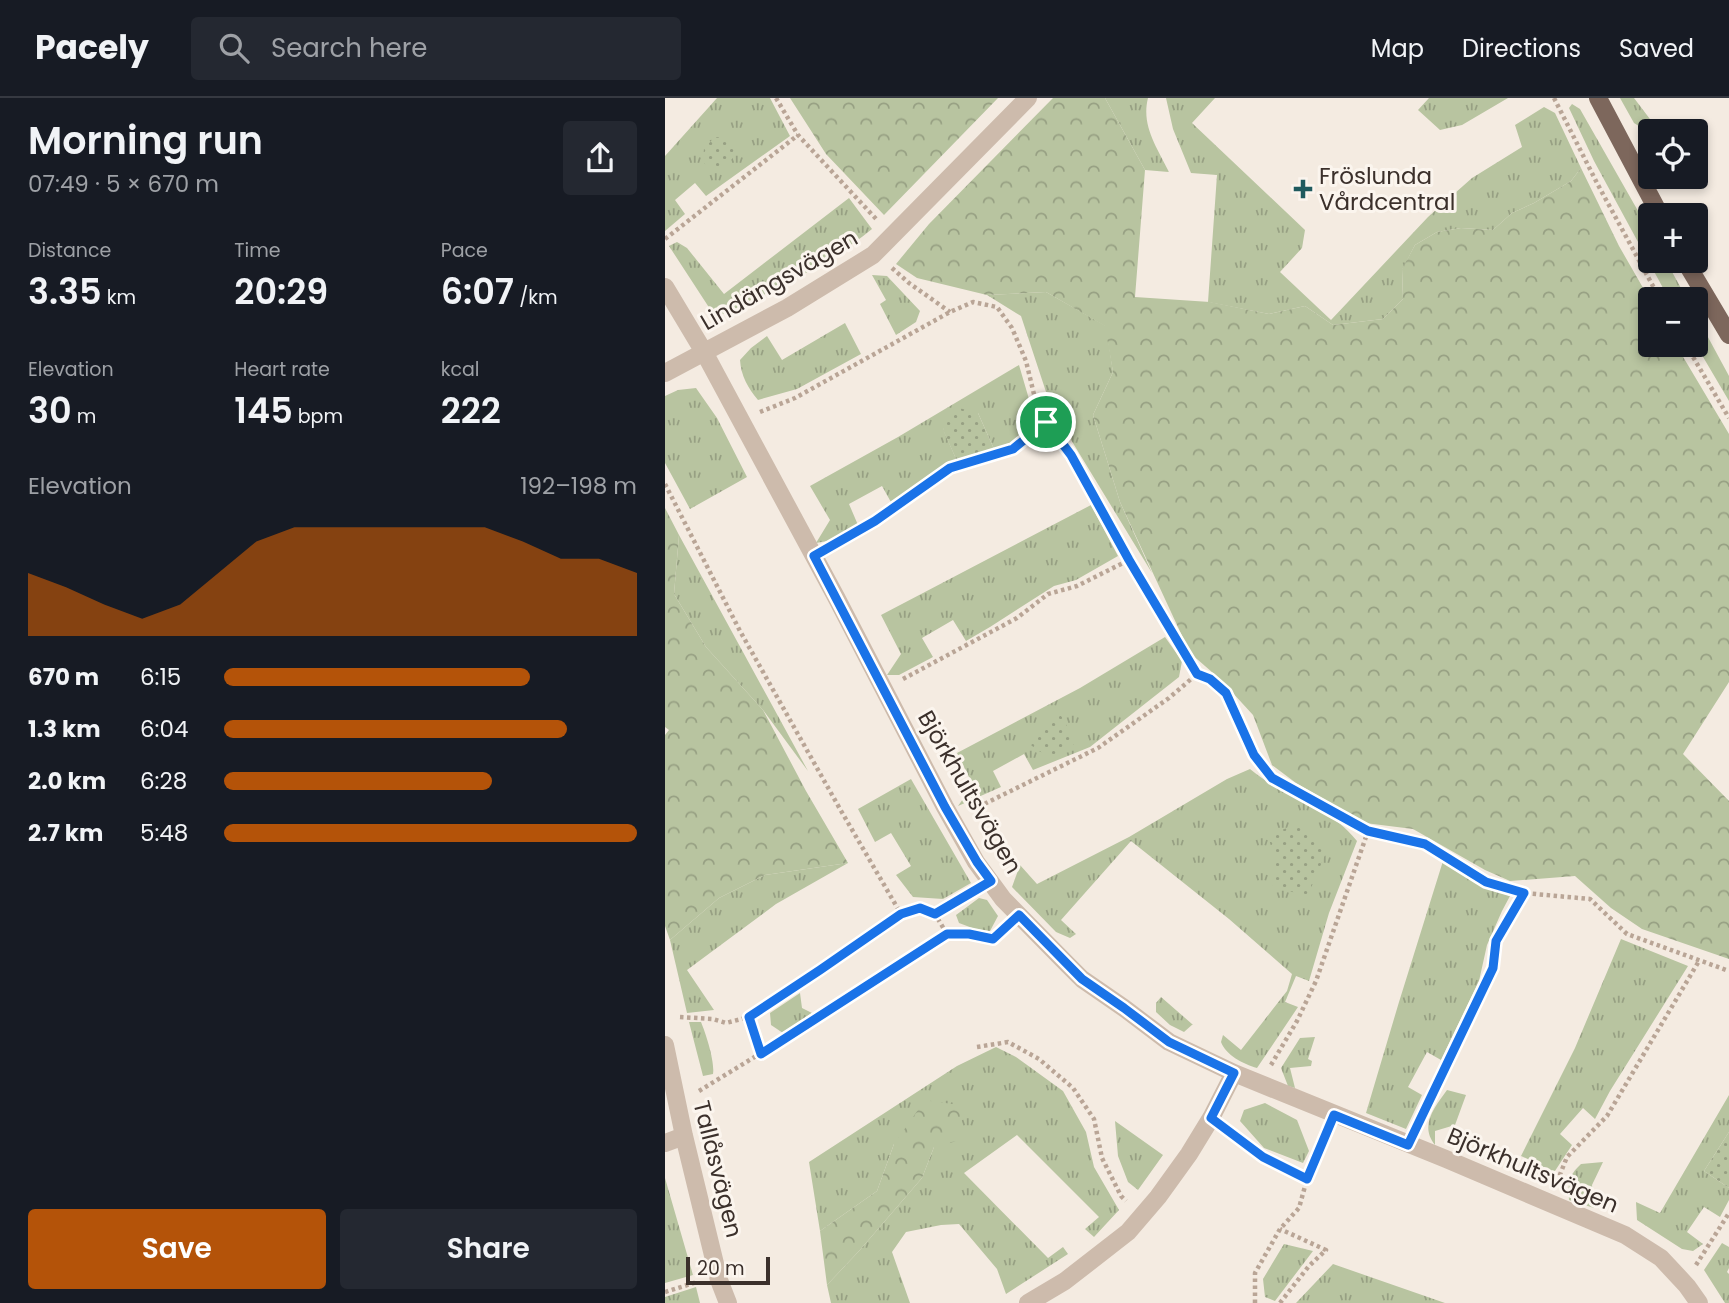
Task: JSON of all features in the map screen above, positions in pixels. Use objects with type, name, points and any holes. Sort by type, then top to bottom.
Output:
[{"type":"main road","points":[[1598,98],[1654,203]]},
{"type":"main road","points":[[1692,273],[1729,335]]},
{"type":"street","name":"Lindängsvägen","points":[[665,373],[787,308],[873,255],[1028,98]]},
{"type":"street","name":"Björkhultsvägen","points":[[665,287],[741,420],[977,862],[1003,899],[1082,979],[1169,1042],[1234,1073],[1625,1235],[1661,1258],[1685,1283],[1699,1303]]},
{"type":"street","name":"Tallåsvägen","points":[[665,1045],[684,1136],[727,1303]]},
{"type":"street","points":[[1028,1303],[1065,1281],[1128,1232],[1181,1165],[1211,1118],[1234,1073]]},
{"type":"street","points":[[665,1143],[684,1136]]},
{"type":"path","points":[[776,98],[798,135],[893,237]]},
{"type":"path","points":[[1555,98],[1653,287]]},
{"type":"path","points":[[665,239],[798,135]]},
{"type":"path","points":[[873,255],[950,312]]},
{"type":"path","points":[[741,420],[795,398],[950,312],[973,302],[997,307],[1012,328],[1026,361],[1038,411],[1071,455],[1197,674],[1210,679],[1226,693],[1254,755],[1272,778],[1368,831],[1425,844],[1486,882],[1524,893],[1590,899],[1627,934],[1729,971]]},
{"type":"path","points":[[1693,357],[1729,418]]},
{"type":"path","points":[[814,556],[875,521],[950,468],[1013,449],[1046,422]]},
{"type":"path","points":[[665,484],[740,631],[901,914]]},
{"type":"path","points":[[884,689],[1017,618],[1048,594],[1077,586],[1129,560]]},
{"type":"path","points":[[952,819],[1098,748],[1197,674]]},
{"type":"path","points":[[1261,1084],[1316,981],[1368,831]]},
{"type":"path","points":[[935,914],[991,881]]},
{"type":"path","points":[[1408,1145],[1493,968],[1496,941],[1524,893]]},
{"type":"path","points":[[680,1017],[713,1019],[726,1023],[749,1017],[901,914],[920,908],[935,914],[947,934]]},
{"type":"path","points":[[699,1091],[947,934],[969,934],[993,939],[1019,915]]},
{"type":"path","points":[[1549,1203],[1567,1157],[1607,1116],[1699,961]]},
{"type":"path","points":[[749,1017],[761,1054]]},
{"type":"path","points":[[977,1047],[1008,1042],[1039,1059],[1073,1088],[1094,1119],[1102,1158],[1121,1196],[1141,1217]]},
{"type":"path","points":[[1255,1303],[1255,1273],[1280,1229],[1299,1208],[1307,1179],[1334,1115]]},
{"type":"path","points":[[1211,1118],[1263,1157],[1307,1179]]},
{"type":"path","points":[[1685,1283],[1729,1213]]},
{"type":"path","points":[[1280,1229],[1326,1250],[1309,1266],[1280,1303]]},
{"type":"path","points":[[665,1292],[701,1281]]},
{"type":"green space","points":[[717,98],[770,98],[790,136],[706,196],[695,183],[675,200],[685,214],[665,231],[665,156]]},
{"type":"green space","points":[[790,98],[998,98],[884,215],[826,154]]},
{"type":"green space","points":[[1053,98],[1105,98],[1145,170],[1135,297],[1210,302],[1269,314],[1305,306],[1333,325],[1383,319],[1403,299],[1402,269],[1415,245],[1437,232],[1461,228],[1493,230],[1512,213],[1571,181],[1581,168],[1643,287],[1638,287],[1638,357],[1683,357],[1729,434],[1729,682],[1683,754],[1729,801],[1729,959],[1642,929],[1611,908],[1575,876],[1510,881],[1485,870],[1413,829],[1365,823],[1296,783],[1272,765],[1253,715],[1220,679],[1190,653],[1120,502],[1093,415],[1113,372],[1105,326],[1046,292],[987,295],[917,278],[896,264],[929,224]]},
{"type":"green space","points":[[1105,98],[1148,98],[1148,127],[1169,172],[1145,170]]},
{"type":"green space","points":[[1166,98],[1215,98],[1192,123],[1305,230],[1302,248],[1280,272],[1331,320],[1428,217],[1472,178],[1522,147],[1515,125],[1544,107],[1555,113],[1581,168],[1571,181],[1512,213],[1493,230],[1461,228],[1437,232],[1415,245],[1402,270],[1403,299],[1383,319],[1333,325],[1305,306],[1269,314],[1208,302],[1217,175],[1191,173],[1173,129]]},
{"type":"green space","points":[[1429,98],[1508,98],[1462,125],[1440,130],[1418,110]]},
{"type":"green space","points":[[1620,98],[1634,98],[1650,119],[1638,119],[1638,126]]},
{"type":"green space","points":[[1572,104],[1580,109],[1638,211],[1638,242],[1594,161],[1569,108]]},
{"type":"green space","points":[[715,137],[727,138],[736,154],[726,166],[712,170],[703,162],[704,148]]},
{"type":"green space","points":[[849,198],[872,229],[820,265],[724,314],[710,309],[669,246],[677,242],[687,248],[724,294]]},
{"type":"green space","points":[[1655,273],[1673,273],[1680,287],[1662,287]]},
{"type":"green space","points":[[872,275],[887,276],[920,311],[916,322],[896,335],[880,304],[886,300]]},
{"type":"green space","points":[[1046,292],[1106,326],[1113,372],[1093,415],[1120,502],[1152,573],[1051,407],[1021,316],[987,295]]},
{"type":"green space","points":[[845,323],[861,354],[797,389],[758,400],[746,382],[740,360],[751,348],[767,336],[782,360]]},
{"type":"green space","points":[[1708,337],[1729,376],[1729,401],[1703,357],[1708,357]]},
{"type":"green space","points":[[1019,365],[1031,406],[1031,428],[1015,443],[994,449],[978,413],[943,429],[957,461],[931,475],[892,504],[882,486],[849,504],[858,525],[833,540],[816,543],[830,520],[810,486]]},
{"type":"green space","points":[[696,388],[717,418],[747,477],[690,509],[665,463],[665,396],[678,390]]},
{"type":"green space","points":[[959,408],[978,413],[994,449],[957,461],[943,430],[945,419]]},
{"type":"green space","points":[[1091,505],[1118,556],[1076,580],[1054,586],[966,641],[953,620],[922,638],[933,657],[899,675],[887,675],[901,654],[881,615]]},
{"type":"green space","points":[[665,508],[679,535],[674,594],[706,647],[763,710],[848,863],[765,875],[719,898],[670,940],[665,926],[665,735],[669,730],[665,727]]},
{"type":"green space","points":[[679,535],[808,771],[763,710],[706,647],[674,594]]},
{"type":"green space","points":[[1165,637],[1182,661],[1179,677],[1090,747],[1033,770],[1024,754],[993,771],[1001,787],[958,806],[973,785],[957,753],[1080,688]]},
{"type":"green space","points":[[1060,714],[1074,744],[1058,755],[1047,755],[1031,745]]},
{"type":"green space","points":[[1250,769],[1271,784],[1330,816],[1357,841],[1329,913],[1309,981],[1296,976],[1285,1002],[1298,1007],[1257,1068],[1231,1055],[1221,1042],[1223,1035],[1241,1050],[1287,991],[1292,974],[1229,919],[1131,841],[1061,920],[1076,934],[1070,938],[1056,932],[1012,887],[1020,865],[1037,884],[1129,837],[1227,779]]},
{"type":"green space","points":[[911,779],[971,883],[943,899],[913,897],[896,875],[911,866],[891,833],[875,842],[858,809]]},
{"type":"green space","points":[[1298,823],[1316,835],[1325,855],[1307,897],[1272,885],[1276,863],[1268,836]]},
{"type":"green space","points":[[1443,861],[1482,886],[1510,896],[1487,945],[1479,981],[1441,1060],[1427,1052],[1408,1087],[1422,1095],[1406,1129],[1366,1113]]},
{"type":"green space","points":[[848,863],[776,904],[687,970],[714,1010],[687,1013],[670,940],[719,898],[765,875]]},
{"type":"green space","points":[[979,898],[987,900],[998,916],[990,931],[959,923],[956,915]]},
{"type":"green space","points":[[1621,939],[1688,966],[1595,1119],[1583,1108],[1560,1134],[1572,1145],[1553,1174],[1541,1183],[1526,1177],[1532,1161],[1521,1156],[1575,1048]]},
{"type":"green space","points":[[800,993],[802,1008],[812,1013],[783,1033],[771,1025],[770,1013]]},
{"type":"green space","points":[[1161,997],[1193,1024],[1184,1032],[1170,1025],[1156,1012],[1156,1003]]},
{"type":"green space","points":[[689,1022],[701,1022],[708,1041],[713,1074],[703,1076]]},
{"type":"green space","points":[[1315,1037],[1308,1059],[1312,1061],[1311,1066],[1290,1068],[1295,1088],[1288,1086],[1281,1068],[1300,1038]]},
{"type":"green space","points":[[996,1047],[1016,1057],[1063,1091],[1086,1132],[1094,1167],[1119,1210],[1094,1237],[1085,1229],[1099,1217],[1017,1135],[964,1173],[1048,1258],[1063,1247],[1068,1254],[1006,1294],[997,1269],[959,1224],[906,1232],[892,1252],[910,1303],[831,1303],[827,1285],[922,1178],[934,1147],[894,1144],[877,1191],[820,1231],[809,1162],[957,1066]]},
{"type":"green space","points":[[1447,1090],[1466,1095],[1455,1125],[1435,1131],[1435,1145],[1428,1130],[1430,1116]]},
{"type":"green space","points":[[1729,1095],[1729,1132],[1704,1171],[1729,1188],[1729,1200],[1720,1217],[1704,1207],[1687,1232],[1703,1244],[1693,1251],[1682,1249],[1637,1220],[1636,1202],[1660,1213]]},
{"type":"green space","points":[[925,1100],[959,1105],[965,1139],[934,1147],[922,1178],[827,1285],[820,1231],[877,1191],[894,1144]]},
{"type":"green space","points":[[1265,1103],[1297,1120],[1309,1151],[1303,1163],[1264,1148],[1240,1121],[1244,1110]]},
{"type":"green space","points":[[1115,1121],[1163,1155],[1138,1190],[1128,1182],[1118,1156]]},
{"type":"green space","points":[[1729,1132],[1729,1188],[1704,1171]]},
{"type":"green space","points":[[1603,1162],[1592,1185],[1594,1208],[1569,1200],[1573,1172],[1581,1164]]},
{"type":"green space","points":[[665,1178],[693,1275],[665,1283]]},
{"type":"green space","points":[[1722,1243],[1729,1247],[1729,1303],[1725,1303],[1704,1270]]},
{"type":"green space","points":[[1284,1244],[1313,1251],[1275,1301],[1265,1297],[1263,1279]]},
{"type":"green space","points":[[1333,1264],[1445,1303],[1296,1303]]},
{"type":"green space","points":[[696,1287],[700,1303],[665,1303],[665,1297]]},
{"type":"place","name":"Fröslunda Vårdcentral","points":[[1303,189]]},
{"type":"route","points":[[1046,422],[1071,455],[1197,674],[1210,679],[1226,693],[1254,755],[1272,778],[1368,831],[1425,844],[1486,882],[1524,893],[1496,941],[1493,968],[1408,1145],[1334,1115],[1307,1179],[1263,1157],[1211,1118],[1234,1073],[1169,1042],[1082,979],[1019,915],[993,939],[969,934],[947,934],[761,1054],[749,1017],[901,914],[920,908],[935,914],[991,881],[945,807],[814,556],[875,521],[950,468],[1013,449],[1046,422]]}]
